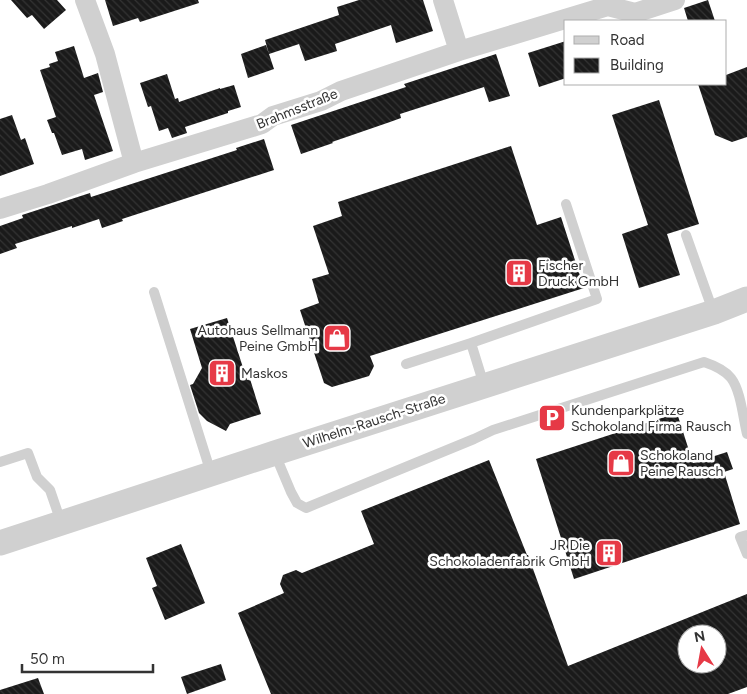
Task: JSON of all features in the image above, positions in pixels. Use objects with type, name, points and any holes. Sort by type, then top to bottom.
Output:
[{"type":"street","points":[[85,0],[105,54],[134,163]]},
{"type":"street","points":[[442,0],[459,51]]},
{"type":"street","name":"Brahmsstraße","points":[[0,209],[134,163],[262,124],[273,116],[321,101],[341,91],[459,51],[608,6],[635,13],[675,0]]},
{"type":"street","name":"Wilhelm-Rausch-Straße","points":[[0,543],[714,312],[747,299]]},
{"type":"lane","points":[[406,364],[597,299],[566,204]]},
{"type":"lane","points":[[686,234],[714,312]]},
{"type":"lane","points":[[154,292],[212,474]]},
{"type":"lane","points":[[472,343],[484,386]]},
{"type":"lane","points":[[275,453],[297,503],[306,508],[493,430],[704,362],[716,366],[730,377],[738,392],[747,434]]},
{"type":"lane","points":[[0,462],[28,453],[37,477],[50,490],[62,523]]},
{"type":"lane","points":[[747,536],[740,537],[747,554]]},
{"type":"building","points":[[11,0],[57,0],[66,10],[44,29],[32,15],[27,18]]},
{"type":"building","points":[[105,0],[198,0],[199,3],[140,22],[138,18],[113,26]]},
{"type":"building","points":[[359,0],[423,0],[433,31],[396,43],[391,25],[335,44],[337,51],[305,61],[299,44],[269,54],[265,40],[339,15],[337,7]]},
{"type":"building","points":[[708,0],[715,20],[688,20],[684,8]]},
{"type":"building","points":[[564,42],[564,79],[539,87],[528,53]]},
{"type":"building","points":[[266,45],[274,69],[248,78],[241,54]]},
{"type":"building","points":[[74,46],[84,78],[98,73],[103,92],[94,95],[113,151],[85,160],[82,149],[62,155],[47,120],[56,117],[40,70],[50,67],[49,64],[58,61],[55,52]]},
{"type":"building","points":[[496,54],[510,96],[489,102],[484,87],[400,114],[401,118],[301,154],[291,125],[406,87],[404,84]]},
{"type":"building","points":[[747,67],[747,137],[732,142],[715,135],[698,85],[727,85],[727,75]]},
{"type":"building","points":[[167,74],[175,99],[178,98],[179,102],[234,85],[241,107],[185,127],[187,133],[172,138],[168,128],[159,131],[151,106],[148,107],[140,83]]},
{"type":"building","points":[[659,100],[699,224],[667,234],[680,275],[639,288],[622,234],[648,225],[612,115]]},
{"type":"building","points":[[12,115],[21,140],[25,138],[34,164],[0,176],[0,119]]},
{"type":"building","points":[[264,139],[274,170],[122,219],[123,221],[102,228],[99,219],[72,228],[72,226],[15,244],[17,248],[0,254],[0,226],[23,218],[22,215],[90,193],[91,197],[237,150],[236,148]]},
{"type":"building","points":[[511,146],[537,225],[561,217],[584,288],[370,356],[374,366],[369,376],[332,387],[324,383],[300,310],[319,303],[312,279],[329,274],[313,226],[342,216],[338,202]]},
{"type":"building","name":"Maskos","points":[[227,318],[247,380],[250,379],[261,414],[230,424],[226,431],[207,421],[199,413],[190,385],[193,384],[202,368],[190,329]]},
{"type":"building","points":[[677,413],[693,463],[727,452],[733,469],[724,472],[740,524],[574,579],[536,459]]},
{"type":"building","name":"JR Die Schokoladenfabrik GmbH","points":[[489,460],[528,555],[568,666],[747,594],[747,687],[728,694],[271,694],[238,613],[284,593],[280,584],[283,575],[296,570],[302,573],[374,544],[361,511]]},
{"type":"building","points":[[181,544],[205,603],[165,620],[152,588],[157,586],[146,558]]},
{"type":"building","points":[[221,664],[226,680],[187,694],[181,677]]},
{"type":"building","points":[[38,678],[44,694],[0,694],[0,690]]},
{"type":"place","name":"Fischer Druck GmbH","points":[[519,273]]},
{"type":"place","name":"Autohaus Sellmann Peine GmbH","points":[[337,338]]},
{"type":"place","name":"Maskos","points":[[222,373]]},
{"type":"place","name":"Kundenparkplätze Schokoland Firma Rausch","points":[[552,418]]},
{"type":"place","name":"Schokoland Peine Rausch","points":[[621,463]]},
{"type":"place","name":"JR Die Schokoladenfabrik GmbH","points":[[609,553]]}]
